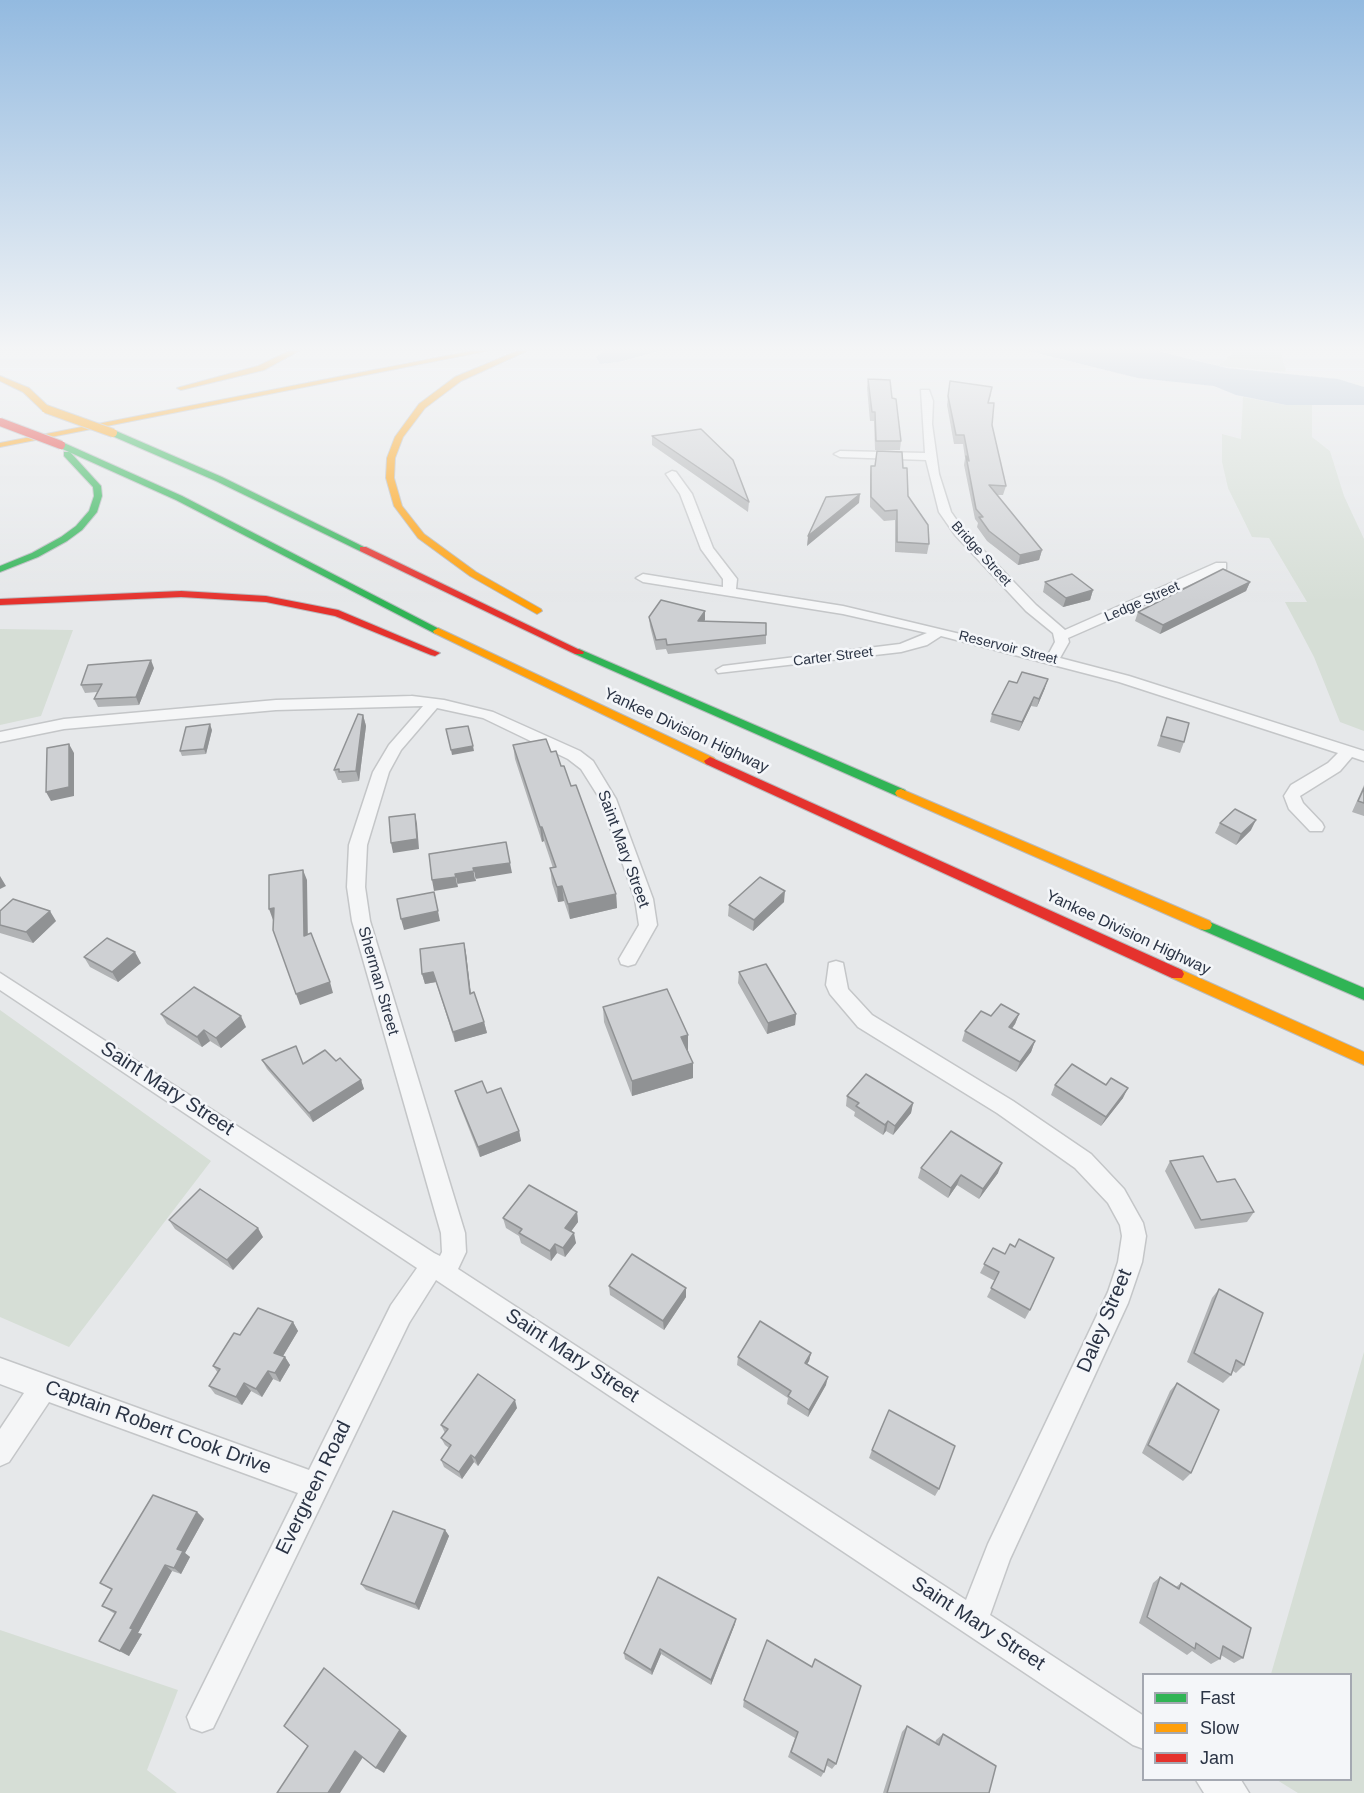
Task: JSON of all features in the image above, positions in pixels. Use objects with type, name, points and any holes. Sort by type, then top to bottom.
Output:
[{"type":"highway","name":"Yankee Division Highway","points":[[34,435],[179,498],[444,634],[582,700],[1364,1059]]},
{"type":"highway","points":[[0,445],[53,435]]},
{"type":"highway","name":"Yankee Division Highway","points":[[115,435],[219,479],[420,578],[618,670],[1364,994]]},
{"type":"highway","points":[[401,435],[391,458],[392,492],[401,512],[426,540],[473,574],[557,623],[618,670]]},
{"type":"highway","points":[[0,569],[35,555],[64,539],[86,522],[93,512],[98,496],[95,482],[75,465],[61,445]]},
{"type":"highway","points":[[0,602],[181,594],[259,598],[303,604],[344,615],[445,657]]},
{"type":"highway","points":[[516,683],[582,700]]},
{"type":"street","name":"Bridge Street","points":[[930,435],[937,493],[953,525],[1031,608],[1062,635]]},
{"type":"street","points":[[840,454],[931,457]]},
{"type":"street","points":[[672,474],[686,494],[707,549],[730,579],[729,590]]},
{"type":"street","name":"Ledge Street","points":[[1062,635],[1081,630],[1221,567]]},
{"type":"street","name":"Reservoir Street","points":[[643,578],[851,611],[940,631],[1052,659],[1176,695],[1356,754]]},
{"type":"street","name":"Carter Street","points":[[723,670],[901,648],[922,642],[940,631]]},
{"type":"street","points":[[1052,659],[1062,642],[1062,635]]},
{"type":"street","name":"Saint Mary Street","points":[[0,737],[64,724],[236,707],[387,700],[434,702],[499,719],[574,755],[593,772],[608,799],[644,899],[648,925],[628,959]]},
{"type":"street","name":"Sherman Street","points":[[434,702],[395,747],[381,772],[358,845],[356,887],[360,921],[453,1233],[454,1252],[439,1268]]},
{"type":"street","points":[[1316,827],[1295,805],[1292,796],[1297,789],[1356,754]]},
{"type":"street","name":"Daley Street","points":[[836,968],[836,985],[840,994],[865,1021],[1031,1124],[1095,1171],[1125,1209],[1134,1236],[1130,1262],[1119,1295],[998,1554],[973,1620]]},
{"type":"street","name":"Saint Mary Street","points":[[0,980],[1142,1733]]},
{"type":"street","name":"Evergreen Road","points":[[202,1717],[400,1314],[439,1268]]},
{"type":"street","name":"Captain Robert Cook Drive","points":[[0,1371],[315,1486]]},
{"type":"street","points":[[0,1453],[43,1387]]},
{"type":"street","points":[[1215,1781],[1233,1793]]},
{"type":"shaded area","points":[[1222,435],[1241,439],[1241,435],[1312,435],[1330,451],[1344,496],[1364,539],[1364,731],[1340,722],[1314,657],[1285,602],[1307,602],[1269,538],[1252,537],[1228,488],[1222,462]]},
{"type":"shaded area","points":[[0,629],[73,630],[41,716],[0,725]]},
{"type":"shaded area","points":[[0,1010],[211,1161],[69,1347],[0,1317]]},
{"type":"shaded area","points":[[1364,1352],[1364,1793],[1298,1793],[1279,1781],[1352,1781],[1352,1673],[1271,1673]]},
{"type":"shaded area","points":[[0,1630],[178,1690],[147,1770],[177,1793],[0,1793]]},
{"type":"building","points":[[707,435],[733,460],[749,502],[652,436]]},
{"type":"building","points":[[876,435],[900,435],[901,441],[876,441]]},
{"type":"building","points":[[956,435],[994,435],[1006,486],[989,485],[1042,550],[1020,555],[989,531],[979,517],[983,517],[976,509],[964,435]]},
{"type":"building","points":[[877,451],[902,452],[903,468],[907,468],[908,496],[928,525],[929,544],[897,542],[897,510],[885,511],[871,497],[871,466],[875,466]]},
{"type":"building","points":[[860,494],[808,536],[826,497]]},
{"type":"building","points":[[1223,569],[1250,582],[1163,625],[1138,612]]},
{"type":"building","points":[[1072,574],[1093,590],[1066,598],[1045,582]]},
{"type":"building","points":[[661,600],[705,611],[698,621],[766,623],[766,635],[667,645],[666,639],[656,640],[649,617]]},
{"type":"building","points":[[151,660],[136,697],[94,699],[102,684],[81,685],[88,665]]},
{"type":"building","points":[[1022,672],[1048,679],[1039,699],[1034,697],[1022,722],[992,714],[1009,681],[1017,683]]},
{"type":"building","points":[[358,714],[363,715],[356,771],[339,772],[339,769],[334,770]]},
{"type":"building","points":[[1167,717],[1189,723],[1184,742],[1161,736]]},
{"type":"building","points":[[210,724],[204,749],[180,751],[186,727]]},
{"type":"building","points":[[468,726],[473,746],[451,750],[446,729]]},
{"type":"building","points":[[546,739],[551,752],[556,751],[561,766],[564,766],[571,786],[576,785],[616,894],[568,904],[562,886],[557,887],[550,868],[556,867],[513,745]]},
{"type":"building","points":[[69,744],[69,787],[46,792],[47,748]]},
{"type":"building","points":[[1364,788],[1364,803],[1358,801]]},
{"type":"building","points":[[1235,809],[1256,820],[1241,834],[1220,823]]},
{"type":"building","points":[[415,814],[417,839],[391,843],[389,817]]},
{"type":"building","points":[[506,842],[510,863],[473,868],[474,871],[455,874],[456,877],[432,880],[429,854]]},
{"type":"building","points":[[303,870],[304,936],[311,933],[330,982],[296,994],[273,930],[274,908],[269,909],[269,875]]},
{"type":"building","points":[[760,877],[785,891],[754,920],[729,905]]},
{"type":"building","points":[[434,892],[438,911],[401,919],[397,899]]},
{"type":"building","points":[[13,899],[50,911],[26,932],[0,925],[0,911]]},
{"type":"building","points":[[107,938],[135,952],[112,972],[84,957]]},
{"type":"building","points":[[464,943],[470,994],[474,992],[484,1022],[453,1032],[433,972],[422,974],[420,949]]},
{"type":"building","points":[[766,964],[796,1014],[768,1023],[739,972]]},
{"type":"building","points":[[194,987],[241,1016],[216,1038],[204,1030],[197,1037],[161,1014]]},
{"type":"building","points":[[667,989],[688,1035],[681,1037],[693,1063],[632,1081],[603,1007]]},
{"type":"building","points":[[1001,1004],[1019,1014],[1009,1027],[1035,1041],[1020,1062],[965,1031],[981,1011],[991,1016]]},
{"type":"building","points":[[296,1046],[303,1064],[325,1050],[336,1061],[340,1058],[361,1080],[309,1113],[262,1060]]},
{"type":"building","points":[[1072,1064],[1106,1085],[1111,1078],[1128,1088],[1106,1117],[1055,1085]]},
{"type":"building","points":[[866,1074],[913,1103],[895,1126],[888,1121],[885,1125],[856,1106],[859,1103],[847,1096]]},
{"type":"building","points":[[482,1081],[487,1093],[501,1088],[519,1131],[478,1147],[455,1091]]},
{"type":"building","points":[[951,1131],[1002,1163],[983,1189],[961,1175],[951,1188],[921,1168]]},
{"type":"building","points":[[1203,1156],[1217,1182],[1235,1179],[1254,1212],[1201,1220],[1170,1161]]},
{"type":"building","points":[[529,1185],[577,1212],[565,1228],[574,1233],[563,1248],[555,1244],[550,1251],[519,1233],[522,1229],[503,1218]]},
{"type":"building","points":[[200,1189],[258,1228],[227,1260],[169,1220]]},
{"type":"building","points":[[1019,1239],[1054,1258],[1030,1310],[991,1288],[999,1272],[984,1264],[993,1248],[1005,1254],[1010,1244],[1015,1247]]},
{"type":"building","points":[[632,1254],[686,1288],[663,1321],[609,1286]]},
{"type":"building","points":[[1219,1289],[1263,1313],[1244,1365],[1236,1360],[1231,1375],[1194,1353]]},
{"type":"building","points":[[258,1308],[293,1322],[274,1353],[285,1357],[275,1373],[268,1371],[256,1389],[244,1383],[236,1397],[209,1386],[220,1369],[213,1366],[234,1333],[240,1335]]},
{"type":"building","points":[[760,1321],[811,1353],[805,1363],[828,1377],[809,1410],[788,1396],[791,1391],[738,1357]]},
{"type":"building","points":[[478,1374],[515,1400],[475,1458],[471,1455],[459,1472],[441,1460],[451,1445],[441,1438],[448,1429],[441,1425]]},
{"type":"building","points":[[1177,1383],[1219,1410],[1191,1473],[1148,1445]]},
{"type":"building","points":[[889,1410],[955,1446],[939,1489],[872,1450]]},
{"type":"building","points":[[153,1495],[197,1512],[177,1549],[183,1551],[174,1568],[165,1565],[130,1628],[133,1629],[120,1651],[99,1641],[116,1612],[102,1606],[112,1589],[100,1583]]},
{"type":"building","points":[[393,1511],[445,1530],[415,1604],[361,1584]]},
{"type":"building","points":[[658,1577],[736,1619],[711,1680],[660,1649],[651,1670],[624,1653]]},
{"type":"building","points":[[1160,1577],[1179,1589],[1181,1583],[1251,1628],[1243,1658],[1223,1646],[1220,1659],[1196,1643],[1195,1649],[1147,1617]]},
{"type":"building","points":[[767,1640],[812,1667],[815,1659],[861,1686],[836,1764],[828,1759],[824,1772],[791,1752],[798,1732],[744,1700]]},
{"type":"building","points":[[324,1668],[400,1730],[376,1768],[355,1751],[328,1793],[277,1793],[308,1746],[284,1726]]},
{"type":"building","points":[[907,1726],[939,1745],[943,1734],[996,1766],[989,1793],[887,1793]]},
{"type":"traffic: fast","points":[[117,435],[219,479],[363,549]]},
{"type":"traffic: fast","points":[[61,445],[179,498],[438,631]]},
{"type":"traffic: fast","points":[[0,569],[35,555],[64,539],[79,528],[93,512],[98,496],[97,486],[67,454]]},
{"type":"traffic: fast","points":[[579,652],[901,793]]},
{"type":"traffic: fast","points":[[1205,925],[1364,994]]},
{"type":"traffic: slow","points":[[0,445],[53,435]]},
{"type":"traffic: slow","points":[[401,435],[391,458],[390,478],[398,506],[421,536],[473,574],[537,611]]},
{"type":"traffic: slow","points":[[438,631],[710,761]]},
{"type":"traffic: slow","points":[[901,793],[1205,925]]},
{"type":"traffic: slow","points":[[1177,974],[1364,1059]]},
{"type":"traffic: jam","points":[[34,435],[61,445]]},
{"type":"traffic: jam","points":[[363,549],[579,652]]},
{"type":"traffic: jam","points":[[0,602],[181,594],[266,599],[338,613],[435,653]]},
{"type":"traffic: jam","points":[[710,761],[1177,974]]}]
